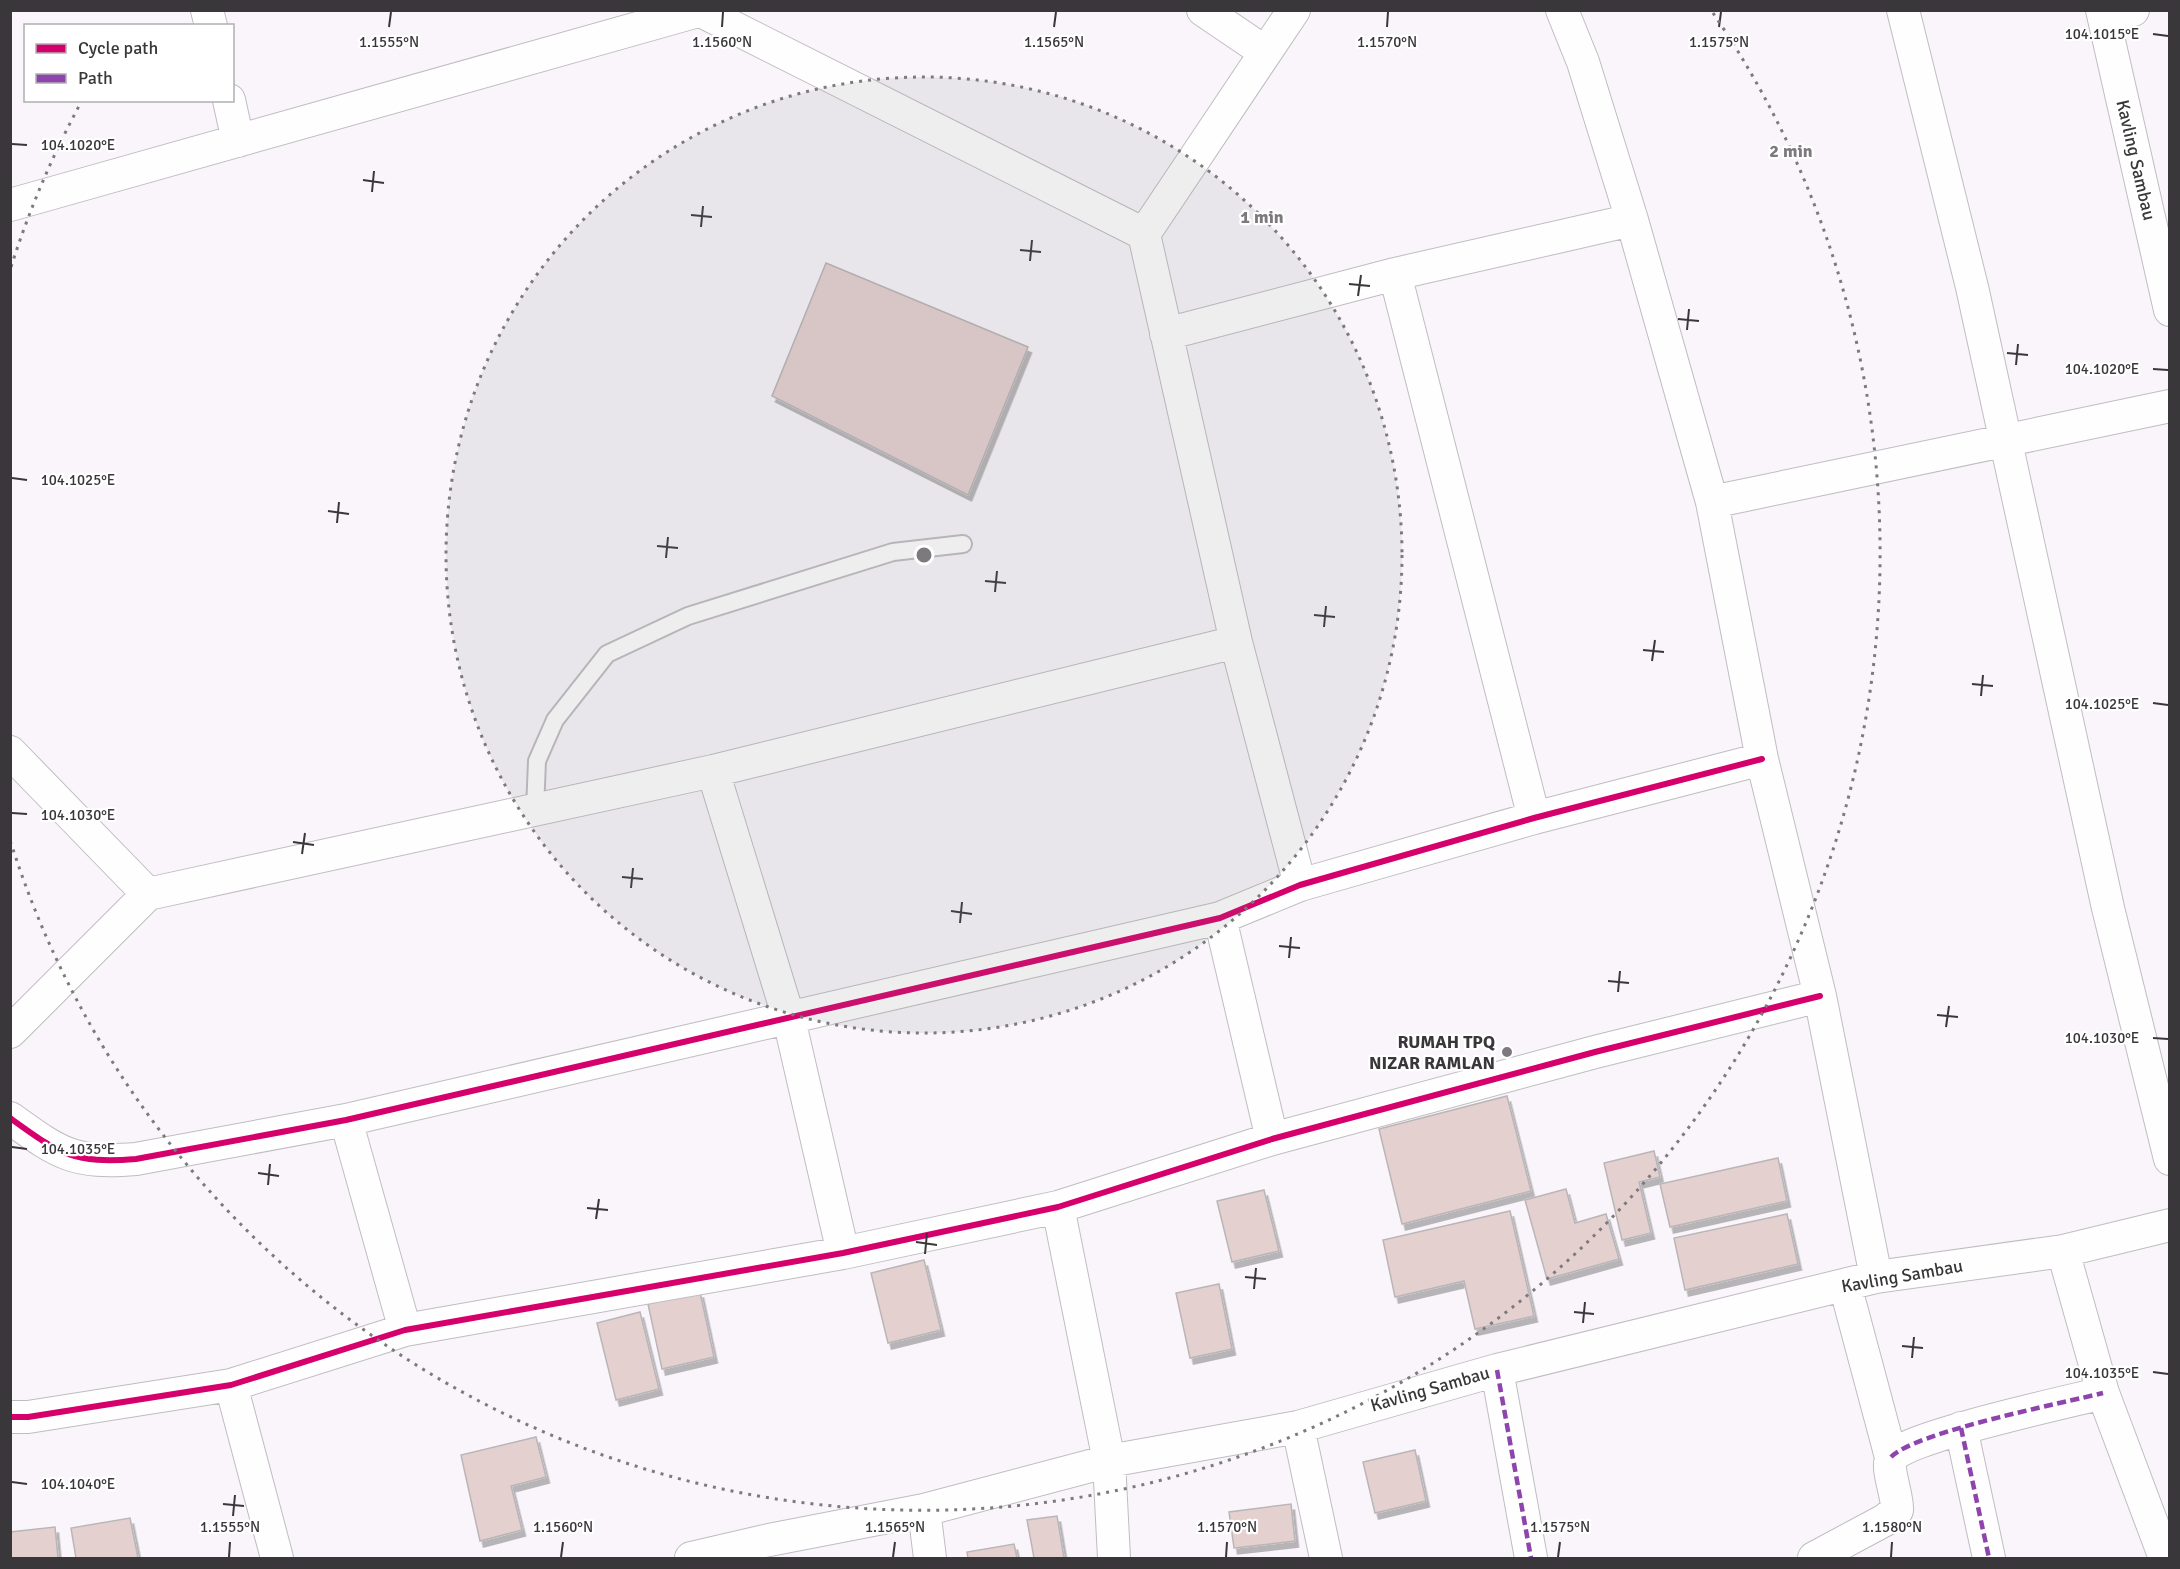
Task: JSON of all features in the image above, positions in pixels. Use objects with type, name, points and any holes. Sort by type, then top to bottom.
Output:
[{"type":"street","points":[[1203,10],[1265,52]]},
{"type":"street","points":[[1294,10],[1144,234],[1236,642],[1300,885]]},
{"type":"street","points":[[1563,10],[1583,62],[1632,220],[1712,502],[1762,759],[1820,996],[1876,1277]]},
{"type":"street","points":[[1903,10],[2006,438],[2108,908],[2169,1159]]},
{"type":"street","points":[[10,205],[698,11],[1144,234]]},
{"type":"street","name":"Kavling Sambau","points":[[2113,13],[2163,245],[2169,310]]},
{"type":"street","points":[[229,102],[238,141]]},
{"type":"street","points":[[1166,334],[1395,274],[1632,220]]},
{"type":"street","points":[[1395,274],[1534,818]]},
{"type":"street","points":[[1712,502],[2006,438],[2169,406]]},
{"type":"street","points":[[10,1032],[148,894],[713,771],[1236,642]]},
{"type":"street","points":[[10,753],[148,894]]},
{"type":"street","points":[[10,1118],[54,1150],[80,1159],[106,1161],[136,1159],[346,1120],[1220,918],[1300,885],[1534,818],[1762,759]]},
{"type":"street","points":[[713,771],[789,1019],[843,1253]]},
{"type":"street","points":[[1220,918],[1272,1139]]},
{"type":"street","points":[[10,1417],[28,1417],[231,1385],[405,1330],[843,1253],[1058,1207],[1272,1139],[1595,1052],[1820,996]]},
{"type":"street","points":[[346,1120],[405,1330]]},
{"type":"street","points":[[1058,1207],[1109,1461],[1114,1558]]},
{"type":"street","name":"Kavling Sambau","points":[[691,1558],[728,1554],[924,1510],[1109,1461],[1298,1427],[1497,1370],[1876,1277],[2062,1251],[2169,1225]]},
{"type":"street","points":[[2062,1251],[2103,1393],[2165,1558]]},
{"type":"street","points":[[1845,1285],[1891,1457]]},
{"type":"street","points":[[1497,1370],[1531,1558]]},
{"type":"street","points":[[231,1385],[277,1558]]},
{"type":"street","points":[[1814,1558],[1885,1520],[1897,1510],[1898,1498],[1888,1465],[1891,1457],[1901,1449],[1961,1428],[2103,1393]]},
{"type":"street","points":[[1298,1427],[1326,1558]]},
{"type":"street","points":[[1961,1428],[1989,1558]]},
{"type":"street","points":[[924,1510],[930,1558]]},
{"type":"lane","points":[[535,810],[537,761],[555,720],[607,654],[688,616],[893,552],[963,544]]},
{"type":"building","points":[[826,263],[1028,347],[968,495],[772,396]]},
{"type":"building","points":[[1507,1096],[1531,1191],[1402,1224],[1379,1129]]},
{"type":"building","points":[[1654,1151],[1660,1177],[1639,1182],[1651,1233],[1622,1240],[1604,1163]]},
{"type":"building","points":[[1778,1158],[1787,1201],[1670,1227],[1660,1184]]},
{"type":"building","points":[[1566,1189],[1575,1223],[1606,1214],[1619,1259],[1547,1279],[1525,1200]]},
{"type":"building","points":[[1264,1190],[1279,1251],[1232,1262],[1217,1201]]},
{"type":"building","points":[[1510,1211],[1534,1316],[1475,1329],[1464,1281],[1395,1297],[1383,1240]]},
{"type":"building","points":[[1787,1214],[1798,1264],[1685,1290],[1674,1238]]},
{"type":"building","points":[[924,1260],[941,1330],[888,1343],[871,1273]]},
{"type":"building","points":[[1219,1284],[1232,1349],[1190,1358],[1176,1293]]},
{"type":"building","points":[[700,1292],[714,1357],[662,1369],[648,1304]]},
{"type":"building","points":[[640,1312],[659,1389],[616,1400],[597,1323]]},
{"type":"building","points":[[536,1437],[546,1477],[511,1486],[522,1530],[480,1541],[461,1455]]},
{"type":"building","points":[[1415,1450],[1426,1501],[1375,1513],[1363,1462]]},
{"type":"building","points":[[1291,1504],[1295,1541],[1234,1548],[1229,1512]]},
{"type":"building","points":[[1057,1516],[1064,1558],[1034,1558],[1027,1520]]},
{"type":"building","points":[[130,1518],[138,1558],[76,1558],[71,1528]]},
{"type":"building","points":[[55,1527],[58,1558],[10,1558],[10,1532]]},
{"type":"building","points":[[1014,1544],[1017,1558],[968,1558],[967,1552]]},
{"type":"marked path","points":[[1497,1370],[1531,1558]]},
{"type":"marked path","points":[[1891,1457],[1905,1447],[1958,1428],[2103,1393]]},
{"type":"marked path","points":[[1961,1428],[1989,1558]]},
{"type":"cycle path","points":[[10,1118],[55,1148],[68,1154],[97,1160],[136,1159],[346,1120],[1220,918],[1300,885],[1534,818],[1762,759]]},
{"type":"cycle path","points":[[10,1417],[28,1417],[231,1385],[405,1330],[843,1253],[1058,1207],[1272,1139],[1595,1052],[1820,996]]},
{"type":"place","name":"RUMAH TPQ NIZAR RAMLAN","points":[[1507,1052]]}]
